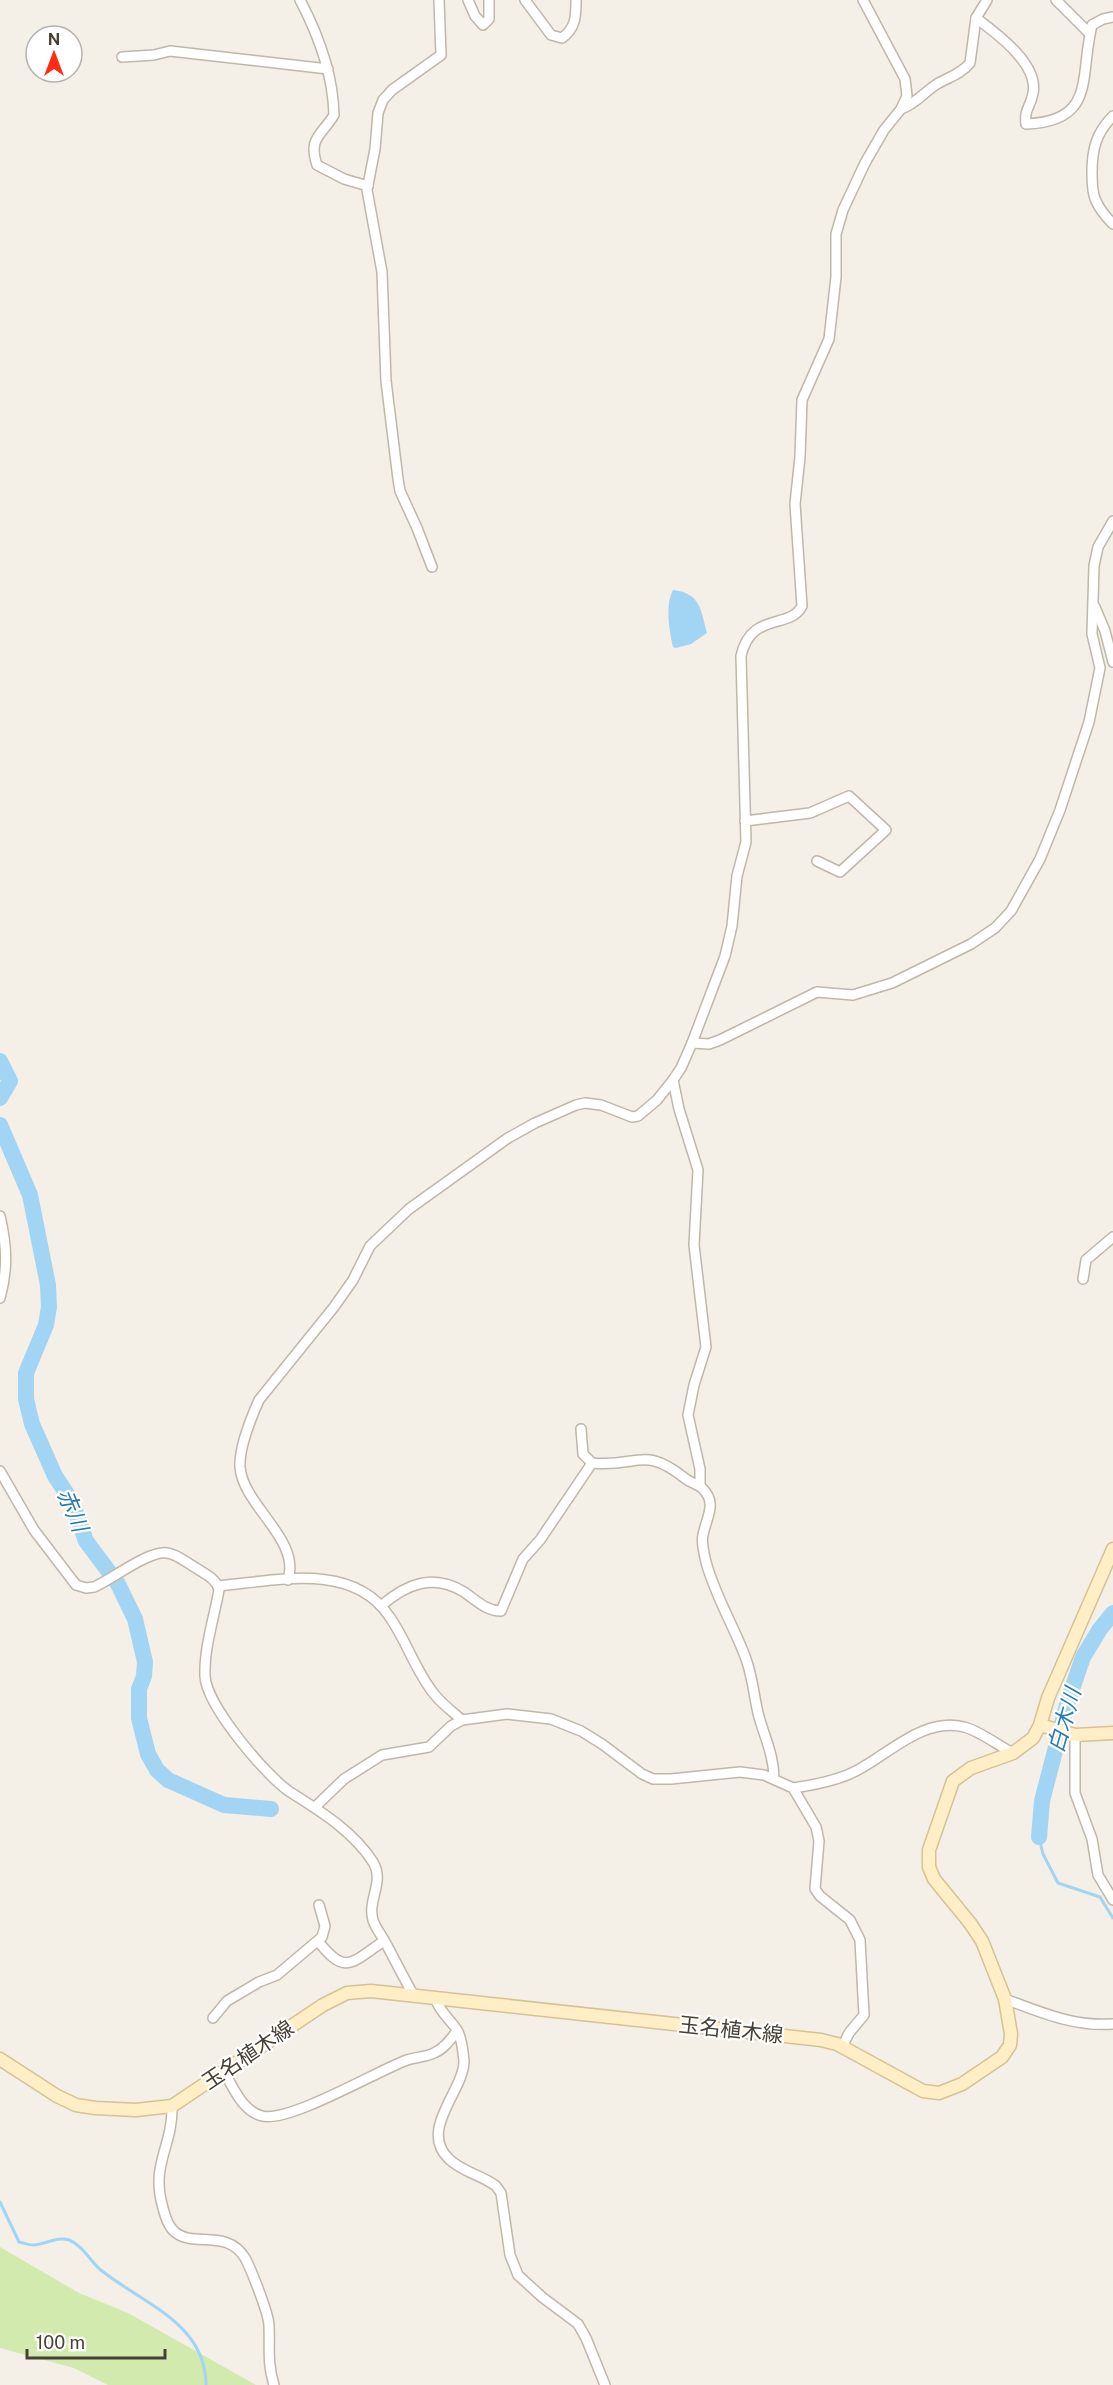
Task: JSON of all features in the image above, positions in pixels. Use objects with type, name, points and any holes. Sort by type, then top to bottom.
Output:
[{"type":"main road","points":[[1113,1549],[1047,1698],[1040,1725],[1072,1734],[1113,1733]]},
{"type":"main road","name":"玉名植木線","points":[[0,2059],[57,2096],[76,2104],[95,2108],[136,2110],[172,2106],[323,2005],[347,1993],[371,1991],[436,2000],[821,2040],[842,2047],[923,2091],[939,2093],[962,2084],[1002,2058],[1010,2045],[1011,2034],[1005,1999],[982,1941],[934,1879],[929,1866],[929,1850],[953,1781],[971,1768],[1013,1753],[1033,1738],[1040,1725]]},
{"type":"street","points":[[300,0],[313,26],[333,91],[334,115],[314,140],[317,165],[344,179],[368,186]]},
{"type":"street","points":[[432,567],[400,491],[386,381],[383,282],[368,186],[375,149],[378,113],[383,100],[392,90],[441,55],[439,0]]},
{"type":"street","points":[[468,0],[475,16],[483,26],[489,19],[489,0]]},
{"type":"street","points":[[525,0],[551,35],[562,38],[571,32],[576,20],[576,0]]},
{"type":"street","points":[[288,1580],[291,1569],[290,1559],[246,1487],[240,1466],[258,1400],[334,1307],[370,1246],[409,1209],[521,1130],[555,1113],[585,1103],[601,1105],[632,1117],[638,1116],[657,1100],[681,1068],[725,956],[732,926],[737,876],[746,842],[741,656],[745,639],[756,629],[794,615],[802,606],[795,504],[800,457],[802,400],[829,339],[836,286],[838,222],[872,149],[901,109],[907,96],[905,79],[863,0]]},
{"type":"street","points":[[901,109],[910,106],[936,86],[955,76],[970,63],[976,18],[987,0]]},
{"type":"street","points":[[1056,0],[1090,34]]},
{"type":"street","points":[[976,18],[1006,41],[1033,80],[1033,94],[1024,112],[1026,124],[1048,123],[1061,117],[1080,101],[1084,85],[1086,49],[1092,26],[1103,19],[1113,17]]},
{"type":"street","points":[[122,57],[154,55],[170,51],[328,69]]},
{"type":"street","points":[[1113,116],[1103,127],[1092,152],[1092,183],[1095,199],[1103,214],[1113,224]]},
{"type":"street","points":[[692,1043],[709,1044],[720,1040],[817,992],[853,995],[892,983],[971,944],[995,928],[1011,911],[1024,891],[1044,849],[1060,810],[1089,722],[1100,668],[1092,634],[1094,566],[1098,547],[1113,521]]},
{"type":"street","points":[[1093,602],[1105,631],[1113,662]]},
{"type":"street","points":[[745,821],[810,813],[849,796],[886,830],[840,872],[817,861]]},
{"type":"street","points":[[673,1080],[679,1109],[698,1170],[694,1245],[706,1347],[692,1393],[688,1416],[700,1469],[700,1486],[711,1508],[711,1514],[702,1536],[712,1580],[749,1666],[759,1716],[771,1752],[774,1779]]},
{"type":"street","points":[[0,1216],[7,1258],[6,1278],[0,1298]]},
{"type":"street","points":[[1083,1279],[1086,1260],[1113,1237]]},
{"type":"street","points":[[581,1429],[584,1454],[592,1463],[617,1463],[649,1458],[667,1464],[690,1482],[700,1486]]},
{"type":"street","points":[[381,1606],[410,1585],[425,1582],[439,1583],[461,1590],[483,1606],[494,1611],[501,1611],[523,1559],[540,1540],[592,1463]]},
{"type":"street","points":[[0,1471],[34,1530],[76,1585],[86,1588],[94,1587],[162,1552],[177,1557],[207,1575],[218,1586],[206,1663],[207,1689],[216,1707],[268,1772],[287,1790],[315,1808],[352,1838],[374,1864],[378,1880],[373,1903],[373,1918],[414,1996]]},
{"type":"street","points":[[218,1586],[288,1580],[334,1581],[354,1585],[389,1615],[420,1674],[435,1695],[462,1720]]},
{"type":"street","points":[[315,1808],[344,1779],[367,1762],[382,1755],[429,1747],[451,1726],[462,1720],[507,1714],[551,1719],[581,1731],[642,1774],[653,1779],[740,1772],[753,1772],[774,1779],[793,1788],[816,1827],[819,1841],[815,1889],[820,1896],[850,1920],[862,1950],[864,2015],[849,2033],[842,2047]]},
{"type":"street","points":[[793,1788],[832,1781],[856,1771],[910,1737],[941,1726],[965,1727],[1013,1753]]},
{"type":"street","points":[[1072,1734],[1075,1793],[1092,1839],[1098,1875],[1113,1900]]},
{"type":"street","points":[[213,2018],[227,2001],[259,1982],[277,1975],[322,1937],[325,1926],[319,1905]]},
{"type":"street","points":[[318,1941],[331,1958],[343,1963],[355,1960],[384,1941]]},
{"type":"street","points":[[1005,1999],[1065,2020],[1083,2024],[1113,2024]]},
{"type":"street","points":[[436,2000],[441,2011],[457,2031],[464,2067],[442,2115],[440,2135],[443,2151],[452,2162],[496,2186],[503,2201],[513,2265],[518,2275],[542,2297],[578,2324],[586,2337],[605,2385]]},
{"type":"street","points":[[224,2072],[247,2107],[261,2116],[275,2116],[314,2102],[408,2060],[435,2053],[457,2031]]},
{"type":"street","points":[[172,2106],[172,2125],[159,2165],[158,2192],[164,2212],[175,2232],[182,2236],[225,2242],[236,2247],[244,2258],[269,2324],[268,2367],[274,2385]]},
{"type":"green space","points":[[0,2247],[79,2293],[128,2313],[256,2385],[108,2385],[74,2368],[0,2348]]},
{"type":"water","points":[[673,590],[689,595],[698,604],[707,633],[691,644],[676,648],[673,647],[668,618]]},
{"type":"waterway","name":"赤川","points":[[0,1061],[10,1081],[0,1098]]},
{"type":"waterway","name":"赤川","points":[[0,1125],[30,1195],[48,1285],[49,1307],[46,1325],[26,1373],[26,1399],[32,1424],[55,1476],[71,1500],[86,1541],[118,1584],[135,1619],[145,1662],[144,1676],[139,1689],[139,1718],[148,1754],[157,1770],[168,1780],[224,1805],[271,1809]]},
{"type":"waterway","name":"白木川","points":[[1039,1837],[1042,1801],[1068,1701],[1083,1657],[1113,1613]]},
{"type":"waterway","points":[[1039,1837],[1043,1854],[1058,1883],[1100,1897],[1113,1918]]},
{"type":"waterway","points":[[0,2202],[19,2242],[33,2245],[64,2239],[74,2242],[102,2271],[170,2318],[196,2346],[203,2364],[206,2385]]}]
